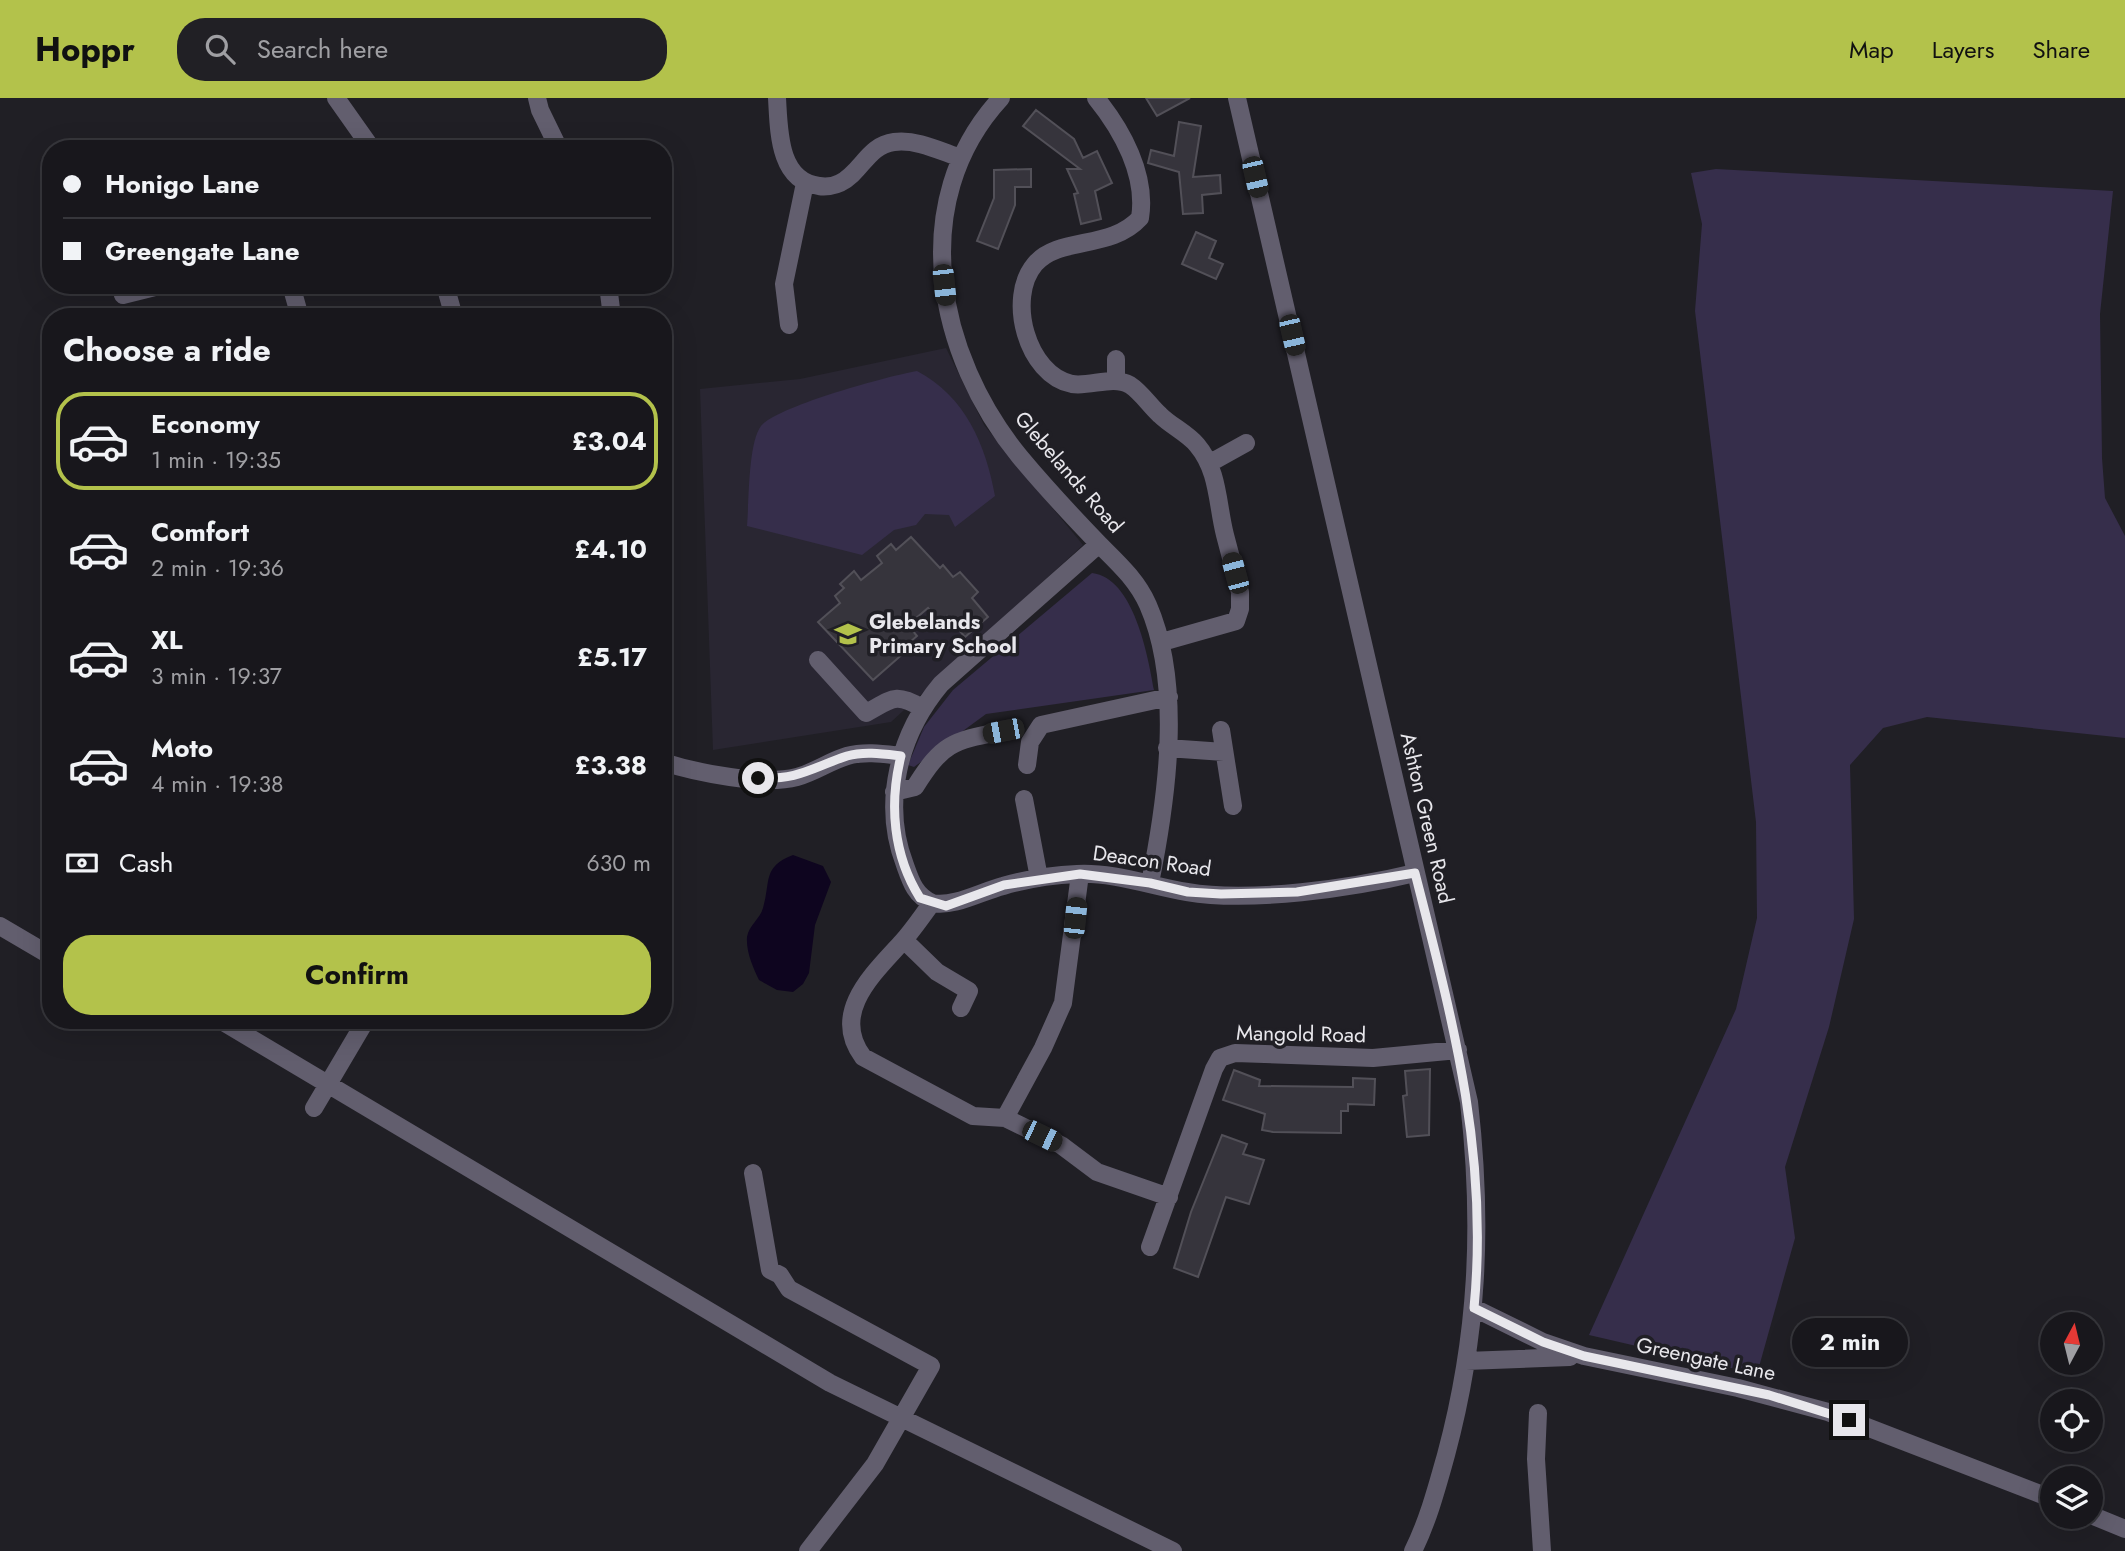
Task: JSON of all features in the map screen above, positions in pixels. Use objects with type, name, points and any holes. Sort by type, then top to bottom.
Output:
[{"type":"street","points":[[336,98],[366,140]]},
{"type":"street","points":[[537,98],[555,140]]},
{"type":"street","points":[[777,98],[779,124],[788,167],[805,183],[824,186],[839,184],[876,149],[892,142],[912,142],[961,159]]},
{"type":"street","name":"Glebelands Road","points":[[1001,98],[974,134],[961,159],[949,196],[942,233],[946,304],[968,376],[1008,441],[1136,583],[1162,642],[1169,697],[1167,748],[1150,883]]},
{"type":"street","points":[[1096,98],[1113,119],[1129,150],[1147,222],[1125,233],[1052,252],[1035,264],[1026,283],[1020,307],[1024,328],[1035,352],[1051,374],[1071,384],[1095,385],[1116,380],[1130,385],[1196,444],[1210,463],[1240,592],[1240,609],[1236,621],[1162,642]]},
{"type":"street","name":"Ashton Green Road","points":[[1237,98],[1458,1050],[1469,1102],[1477,1167],[1478,1269],[1466,1360],[1456,1417],[1437,1486],[1413,1551]]},
{"type":"street","points":[[789,325],[784,284],[805,183]]},
{"type":"street","points":[[123,295],[127,294]]},
{"type":"street","points":[[1116,359],[1116,380]]},
{"type":"street","points":[[1210,463],[1246,443]]},
{"type":"street","points":[[1100,544],[941,684],[922,708],[901,756],[894,792],[899,851],[920,898],[932,903],[904,940],[876,969],[857,997],[850,1029],[855,1045],[863,1057],[878,1067],[973,1115],[1004,1118],[1061,1145],[1097,1172],[1168,1197]]},
{"type":"street","points":[[818,660],[866,713],[896,696],[922,708]]},
{"type":"street","points":[[1027,765],[1030,742],[1041,725],[1169,697]]},
{"type":"street","points":[[1221,730],[1233,806]]},
{"type":"street","points":[[894,792],[915,787],[927,767],[953,743],[1003,731]]},
{"type":"street","points":[[1167,748],[1224,752]]},
{"type":"street","points":[[672,765],[687,769],[776,779],[796,777],[848,756],[901,756]]},
{"type":"street","points":[[1024,799],[1039,878]]},
{"type":"street","name":"Deacon Road","points":[[932,903],[946,906],[984,891],[1039,878],[1080,874],[1150,883],[1188,892],[1297,892],[1415,873]]},
{"type":"street","points":[[1004,1118],[1043,1048],[1063,1003],[1071,962],[1080,874]]},
{"type":"street","points":[[0,926],[42,951]]},
{"type":"street","points":[[904,940],[937,972],[968,991],[961,1008]]},
{"type":"street","points":[[235,1029],[830,1383],[1173,1551]]},
{"type":"street","points":[[314,1108],[361,1029]]},
{"type":"street","name":"Mangold Road","points":[[1150,1247],[1215,1066],[1225,1055],[1373,1058],[1458,1050]]},
{"type":"street","points":[[753,1173],[769,1270],[780,1275],[789,1289],[931,1366],[875,1464],[808,1551]]},
{"type":"street","name":"Greengate Lane","points":[[1474,1308],[1543,1342],[1584,1356],[1738,1388],[1809,1406],[1891,1435],[2040,1495]]},
{"type":"street","name":"Greengate Lane","points":[[1466,1360],[1584,1356]]},
{"type":"street","points":[[1538,1413],[1536,1459],[1542,1551]]},
{"type":"street","points":[[2103,1520],[2125,1528]]},
{"type":"shaded area","points":[[1716,169],[2113,191],[2100,314],[2102,458],[2105,498],[2125,536],[2125,738],[1927,717],[1883,728],[1850,765],[1854,919],[1829,1027],[1785,1167],[1795,1238],[1757,1374],[1589,1335],[1736,1009],[1757,918],[1756,822],[1695,311],[1702,224],[1691,173]]},
{"type":"shaded area","name":"Glebelands Primary School","points":[[946,348],[984,425],[1083,545],[891,722],[713,750],[700,389],[800,379]]},
{"type":"shaded area","points":[[917,371],[948,394],[971,424],[986,458],[995,496],[955,527],[949,515],[925,514],[916,525],[894,530],[862,555],[747,526],[751,459],[761,426],[771,418],[810,401],[859,385]]},
{"type":"shaded area","points":[[1092,573],[1106,578],[1119,589],[1128,603],[1143,639],[1154,690],[986,714],[914,767],[908,765],[924,727],[953,690]]},
{"type":"shaded area","points":[[793,855],[823,866],[831,882],[815,925],[809,973],[803,984],[793,992],[777,990],[759,980],[750,959],[747,937],[763,908],[772,870]]},
{"type":"building","points":[[1146,98],[1190,98],[1157,116]]},
{"type":"building","points":[[1036,110],[1074,139],[1083,158],[1097,151],[1112,183],[1095,191],[1101,219],[1081,224],[1074,194],[1078,193],[1067,169],[1080,169],[1023,126]]},
{"type":"building","points":[[1179,122],[1201,126],[1193,177],[1220,175],[1221,193],[1202,195],[1203,213],[1183,214],[1179,172],[1148,163],[1151,150],[1174,156]]},
{"type":"building","points":[[1031,169],[1031,187],[1015,187],[1015,205],[998,249],[977,241],[994,198],[994,170]]},
{"type":"building","points":[[1196,232],[1216,241],[1209,258],[1223,264],[1216,279],[1182,264]]},
{"type":"building","points":[[911,537],[940,568],[943,565],[953,577],[960,572],[978,592],[972,598],[988,617],[965,637],[947,616],[940,622],[928,608],[908,625],[917,636],[902,649],[905,652],[873,680],[818,622],[840,603],[835,596],[844,588],[840,584],[854,571],[861,580],[882,563],[877,556],[891,544],[896,550]]},
{"type":"building","points":[[1430,1069],[1429,1135],[1407,1137],[1403,1096],[1407,1095],[1405,1071]]},
{"type":"building","points":[[1234,1070],[1260,1080],[1259,1086],[1353,1087],[1353,1078],[1375,1079],[1374,1105],[1348,1104],[1348,1111],[1341,1111],[1341,1133],[1262,1130],[1265,1114],[1223,1100]]},
{"type":"building","points":[[1222,1135],[1247,1144],[1243,1154],[1264,1160],[1249,1204],[1226,1197],[1198,1277],[1174,1268],[1191,1212]]},
{"type":"place","name":"Glebelands Primary School","points":[[848,634]]},
{"type":"route","points":[[758,778],[796,777],[848,756],[901,756],[894,792],[899,851],[920,898],[946,906],[1004,885],[1080,874],[1116,877],[1188,892],[1221,894],[1297,892],[1415,873],[1448,1003],[1469,1102],[1477,1167],[1479,1227],[1474,1308],[1510,1328],[1584,1356],[1769,1395],[1849,1420]]}]
